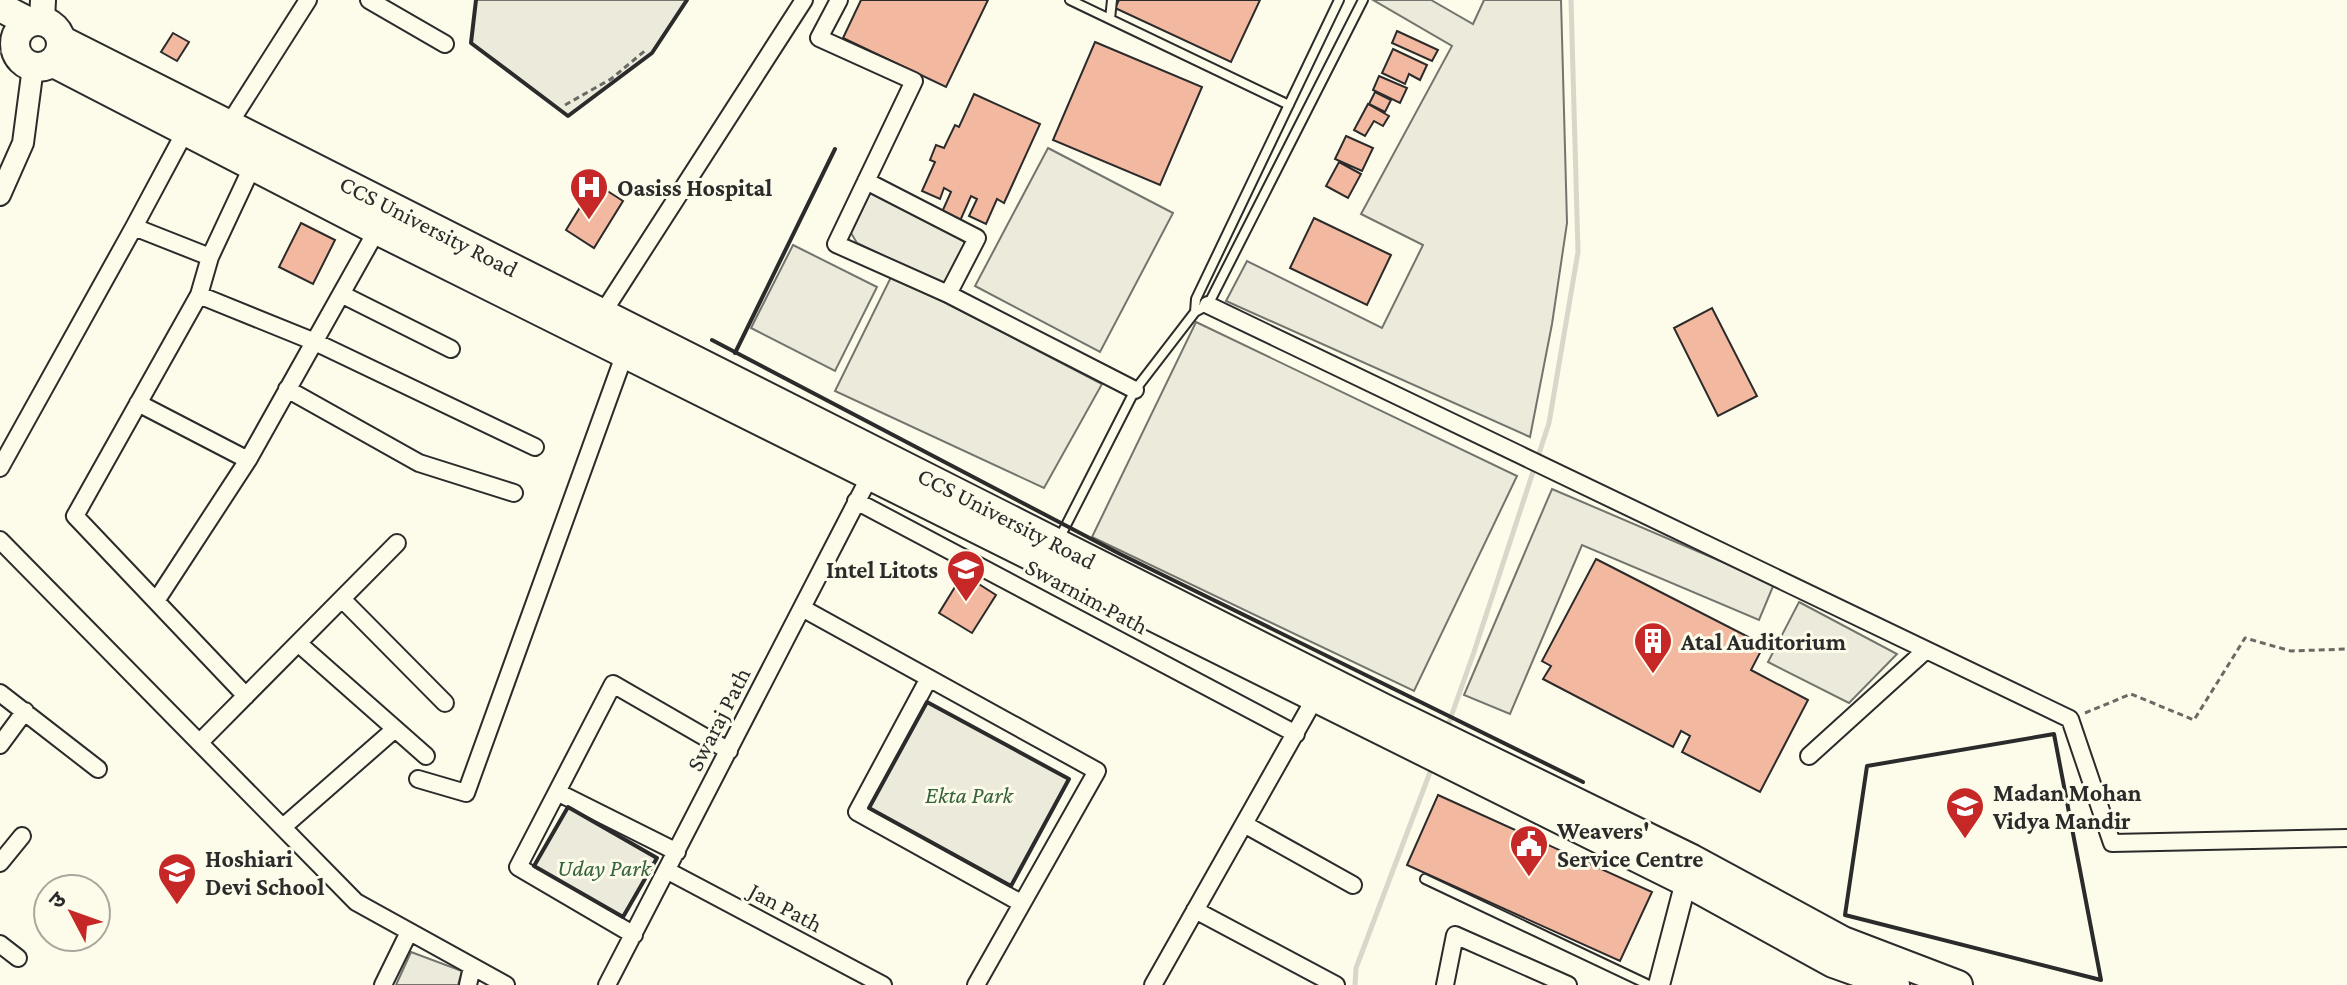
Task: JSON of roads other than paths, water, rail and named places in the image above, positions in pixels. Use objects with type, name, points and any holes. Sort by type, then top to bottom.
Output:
[{"type":"highway","name":"CCS University Road","points":[[0,7],[28,40],[186,130],[377,230],[1053,567],[1320,688],[1689,870],[1843,941],[1958,985]]},
{"type":"highway","name":"CCS University Road","points":[[28,40],[229,124],[1057,543],[1320,688]]},
{"type":"highway","name":"CCS University Road","points":[[1689,870],[1833,963],[1895,985]]},
{"type":"street","points":[[229,124],[308,0]]},
{"type":"street","points":[[369,0],[445,44]]},
{"type":"street","points":[[602,314],[804,0]]},
{"type":"street","points":[[839,0],[819,38],[914,81],[836,244],[948,294],[1135,390]]},
{"type":"street","points":[[0,195],[23,143],[28,40]]},
{"type":"street","points":[[0,468],[186,130]]},
{"type":"street","points":[[246,696],[75,516],[199,295],[210,257],[253,165]]},
{"type":"street","points":[[866,181],[977,238],[948,294]]},
{"type":"street","points":[[134,227],[210,257]]},
{"type":"street","points":[[156,601],[248,460],[377,230]]},
{"type":"street","points":[[341,294],[451,349]]},
{"type":"street","points":[[199,295],[315,342],[535,447]]},
{"type":"street","points":[[1201,309],[2070,719],[2112,843],[2347,838]]},
{"type":"street","points":[[418,779],[466,793],[625,353]]},
{"type":"street","points":[[287,389],[419,463],[514,493]]},
{"type":"street","points":[[138,403],[248,460]]},
{"type":"street","name":"Swaraj Path","points":[[607,985],[871,474]]},
{"type":"street","name":"Swarnim Path","points":[[856,501],[1296,734]]},
{"type":"street","points":[[0,540],[356,902],[506,985]]},
{"type":"street","points":[[200,742],[397,543]]},
{"type":"street","points":[[342,599],[445,703]]},
{"type":"street","points":[[802,608],[1097,771],[976,985]]},
{"type":"street","points":[[298,643],[426,756]]},
{"type":"street","points":[[1809,756],[1926,650]]},
{"type":"street","points":[[929,678],[857,812],[1021,903]]},
{"type":"street","points":[[634,935],[518,867],[613,684],[729,751]]},
{"type":"street","points":[[1153,985],[1320,688]]},
{"type":"street","points":[[0,693],[98,769]]},
{"type":"street","points":[[0,745],[25,711]]},
{"type":"street","points":[[283,827],[395,729]]},
{"type":"street","points":[[559,793],[677,852]]},
{"type":"street","points":[[1244,824],[1353,885]]},
{"type":"street","points":[[0,863],[22,836]]},
{"type":"street","points":[[1659,985],[1689,870]]},
{"type":"street","name":"Jan Path","points":[[668,871],[883,985]]},
{"type":"street","points":[[1195,910],[1336,985]]},
{"type":"street","points":[[383,985],[409,932]]},
{"type":"street","points":[[1445,985],[1455,935],[1568,985]]},
{"type":"street","points":[[0,944],[18,958]]},
{"type":"street","points":[[468,985],[472,967]]},
{"type":"lane","points":[[1070,0],[1289,105]]},
{"type":"lane","points":[[1110,19],[1112,0]]},
{"type":"lane","points":[[1201,309],[1196,299],[1339,0]]},
{"type":"lane","points":[[1057,543],[1135,390],[1201,309],[1363,0]]},
{"type":"lane","points":[[1425,879],[1649,985]]},
{"type":"waterway","points":[[1447,728],[1549,423],[1578,252],[1571,0]]},
{"type":"waterway","points":[[1355,985],[1356,968],[1432,767]]},
{"type":"place","name":"Oasiss Hospital","points":[[589,221]]},
{"type":"place","name":"Intel Litots","points":[[966,603]]},
{"type":"place","name":"Atal Auditorium","points":[[1653,675]]},
{"type":"place","name":"Madan Mohan Vidya Mandir","points":[[1965,840]]},
{"type":"place","name":"Weavers' Service Centre","points":[[1529,878]]},
{"type":"place","name":"Hoshiari Devi School","points":[[177,906]]},
{"type":"park label","name":"Ekta Park","points":[[969,794]]},
{"type":"park label","name":"Uday Park","points":[[604,867]]}]
